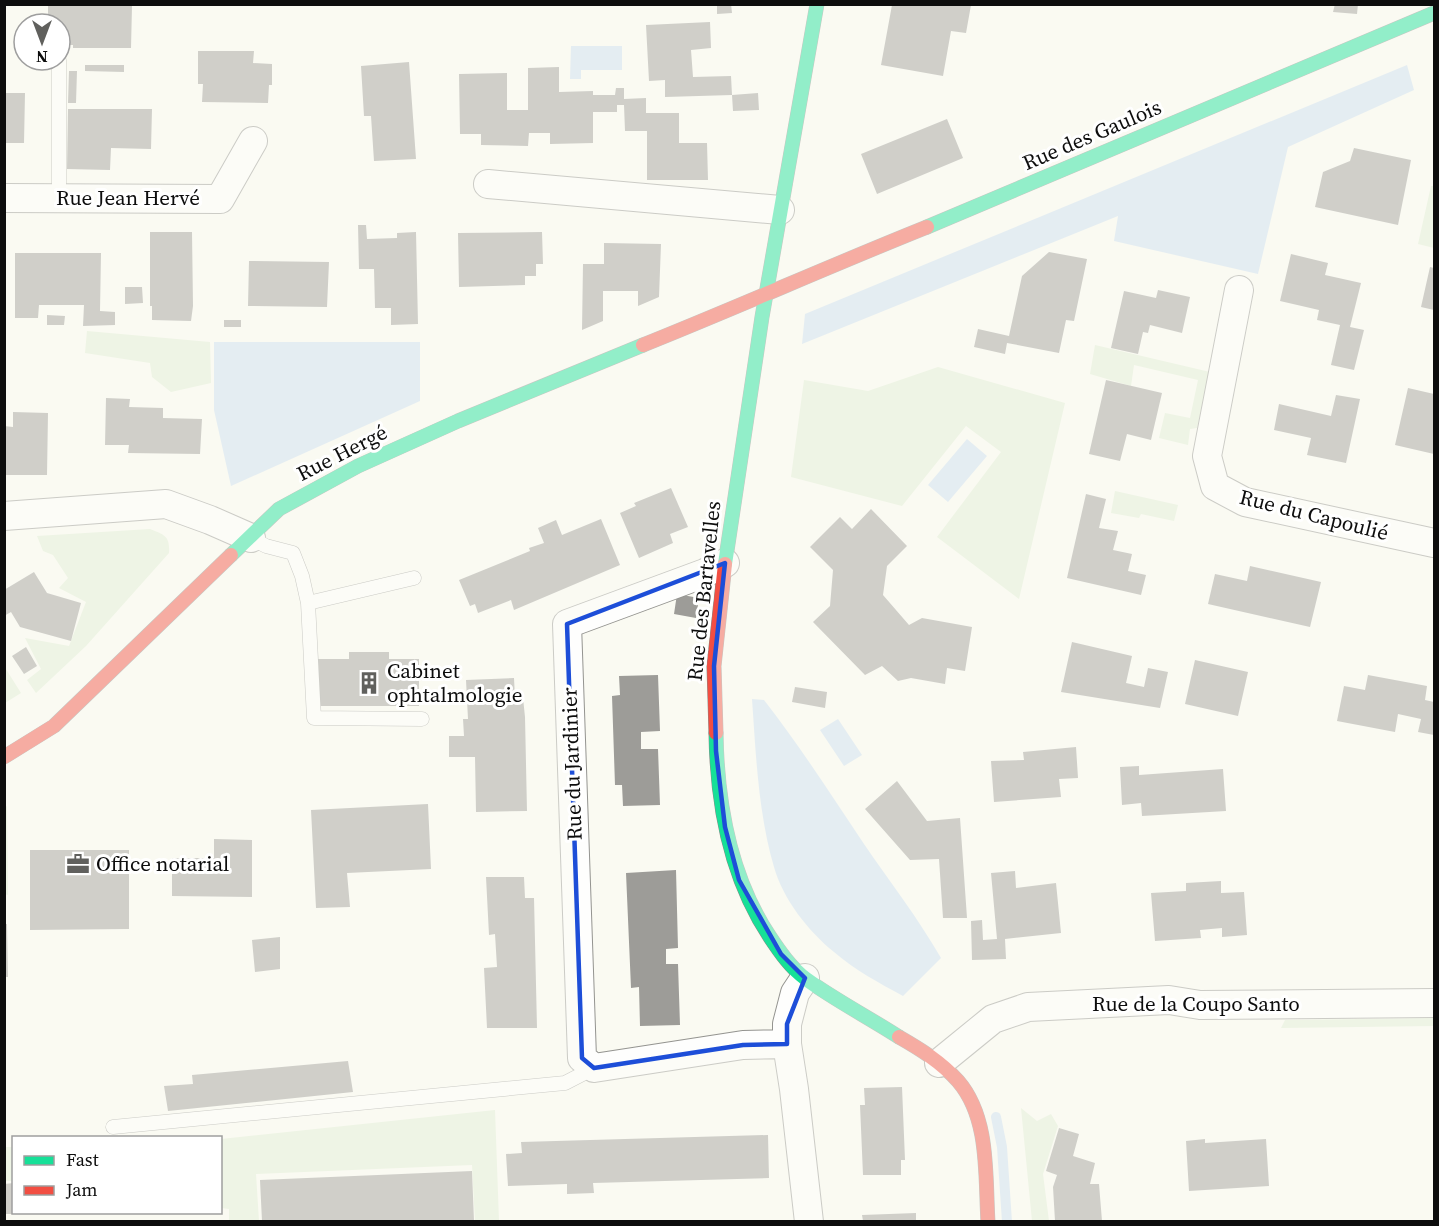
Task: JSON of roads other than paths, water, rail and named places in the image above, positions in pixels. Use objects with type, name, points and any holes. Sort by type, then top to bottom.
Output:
[{"type":"street","name":"Rue des Bartavelles","points":[[817,4],[766,294],[725,563],[714,666],[716,751],[725,827],[739,880],[757,918],[781,954],[805,978],[939,1063],[959,1082],[973,1107],[983,1136],[988,1221]]},
{"type":"street","name":"Rue des Gaulois","points":[[766,294],[1434,14]]},
{"type":"street","name":"Rue Jean Hervé","points":[[4,198],[220,199],[254,141]]},
{"type":"street","points":[[488,184],[780,210]]},
{"type":"street","name":"Rue du Capoulié","points":[[1239,290],[1207,456],[1215,486],[1245,502],[1434,543]]},
{"type":"street","name":"Rue Hergé","points":[[4,757],[54,726],[279,510],[358,466],[458,421],[766,294]]},
{"type":"street","points":[[4,516],[166,504],[251,538]]},
{"type":"street","name":"Rue du Jardinier","points":[[594,1068],[582,1058],[567,624],[705,573],[725,563]]},
{"type":"street","points":[[805,978],[795,993],[787,1024],[787,1044],[809,1221]]},
{"type":"street","name":"Rue de la Coupo Santo","points":[[939,1063],[993,1018],[1029,1007],[1169,1000],[1200,1005],[1434,1003]]},
{"type":"street","points":[[594,1068],[743,1045],[787,1044]]},
{"type":"lane","points":[[59,72],[59,198]]},
{"type":"lane","points":[[251,538],[266,546],[293,553],[302,576],[308,603],[314,718],[422,719]]},
{"type":"lane","points":[[308,603],[414,578]]},
{"type":"lane","points":[[113,1127],[565,1083],[594,1068]]},
{"type":"water","points":[[571,46],[622,46],[622,70],[581,70],[581,79],[570,79]]},
{"type":"water","points":[[1407,65],[1414,90],[1288,147],[1258,274],[1114,241],[1118,216],[802,344],[805,314]]},
{"type":"water","points":[[214,342],[420,342],[420,401],[231,486],[214,410]]},
{"type":"water","points":[[967,439],[987,456],[948,502],[928,485]]},
{"type":"water","points":[[752,699],[764,700],[790,735],[941,958],[903,996],[842,959],[824,944],[798,914],[784,891],[774,867],[764,825],[758,783]]},
{"type":"water","points":[[838,719],[862,755],[844,766],[820,730]]},
{"type":"waterway","points":[[996,1117],[1002,1147],[1007,1222]]},
{"type":"place","name":"Cabinet ophtalmologie","points":[[369,683]]},
{"type":"place","name":"Office notarial","points":[[78,864]]}]
